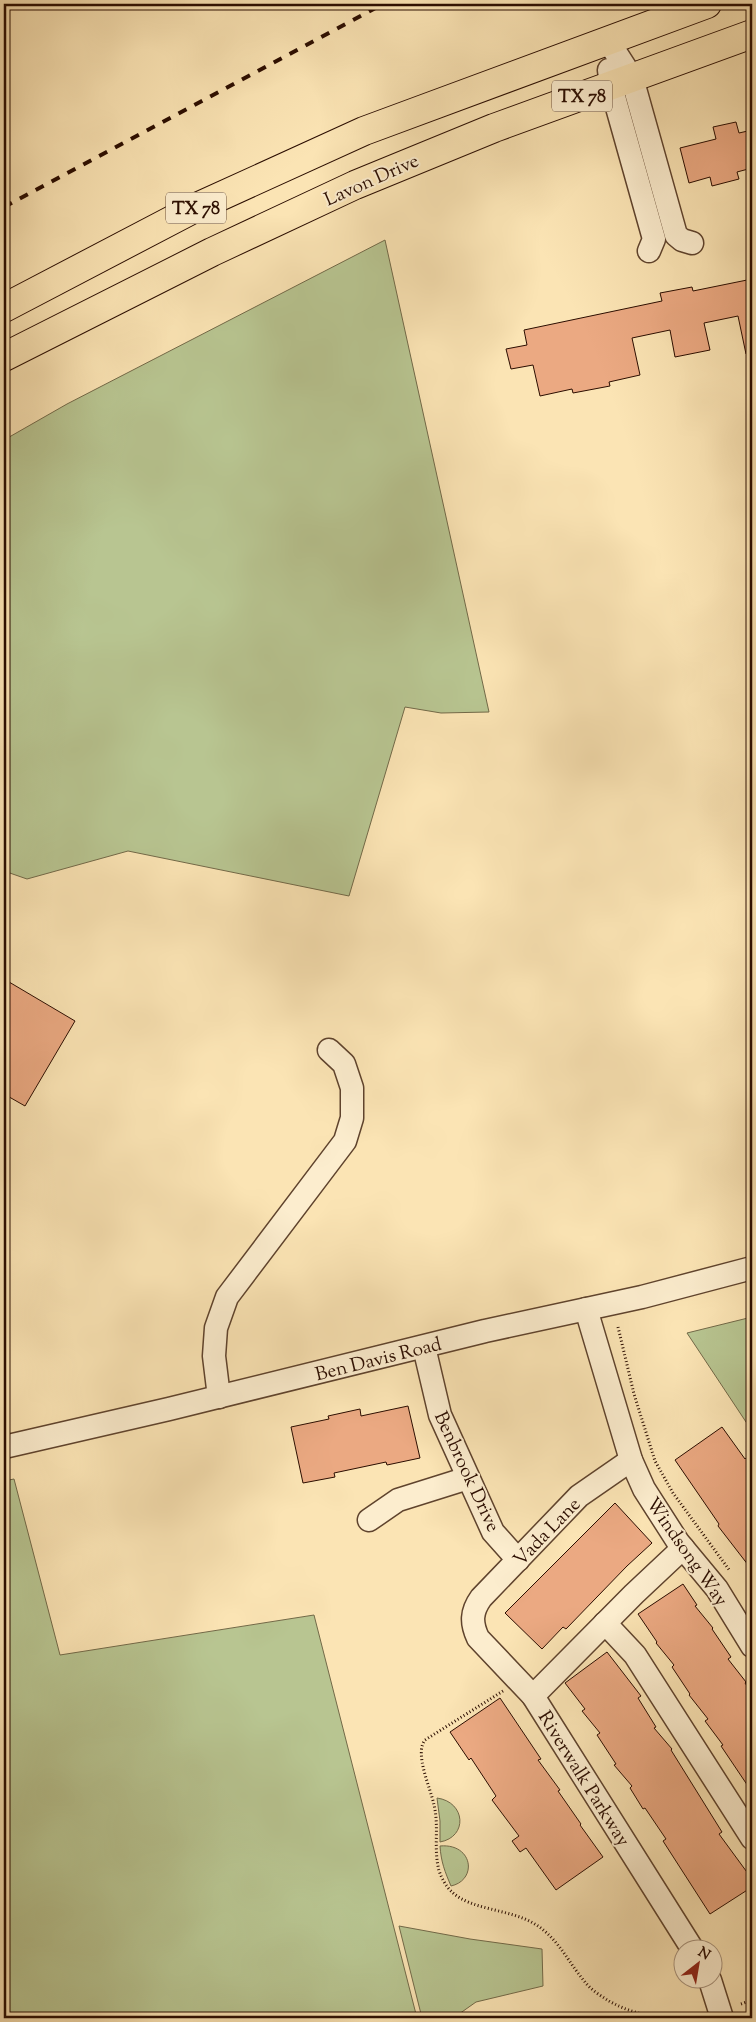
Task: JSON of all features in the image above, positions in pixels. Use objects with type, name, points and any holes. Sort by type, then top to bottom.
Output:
[{"type":"main road","name":"TX 78","points":[[4,308],[197,207],[364,131],[607,39],[707,4]]},
{"type":"main road","name":"Lavon Drive","points":[[4,357],[212,252],[355,185],[494,128],[752,34]]},
{"type":"street","points":[[607,39],[676,235],[682,240],[692,243]]},
{"type":"street","points":[[621,82],[654,240],[649,251]]},
{"type":"street","points":[[219,1397],[215,1348],[216,1328],[227,1297],[345,1141],[350,1126],[352,1118],[352,1088],[344,1064],[329,1050]]},
{"type":"street","name":"Ben Davis Road","points":[[4,1447],[219,1397],[424,1346],[642,1297],[752,1268]]},
{"type":"street","name":"Windsong Way","points":[[586,1310],[631,1460],[644,1488],[683,1548],[717,1589],[752,1646]]},
{"type":"street","name":"Benbrook Drive","points":[[424,1346],[440,1415],[493,1532],[518,1560]]},
{"type":"street","name":"Vada Lane","points":[[472,1614],[481,1598],[579,1496],[631,1460]]},
{"type":"street","points":[[370,1520],[398,1500],[468,1478]]},
{"type":"street","points":[[533,1696],[683,1548]]},
{"type":"street","name":"Riverwalk Parkway","points":[[472,1614],[478,1638],[533,1696],[687,1940]]},
{"type":"street","points":[[605,1623],[635,1655],[752,1838]]},
{"type":"street","points":[[711,1990],[715,2016]]},
{"type":"path","points":[[618,1328],[634,1394],[655,1461],[673,1493],[730,1572]]},
{"type":"path","points":[[510,1687],[425,1740],[421,1745],[421,1756],[434,1806],[438,1867],[451,1892],[479,1906],[508,1912],[534,1923],[550,1936],[585,1983],[598,1994],[622,2008],[640,2014],[666,2017],[715,2016]]},
{"type":"path","points":[[741,2004],[752,2000]]},
{"type":"green space","points":[[385,240],[489,712],[441,713],[405,707],[349,896],[128,851],[27,879],[4,871],[4,440],[67,404]]},
{"type":"green space","points":[[752,1317],[752,1431],[687,1333]]},
{"type":"green space","points":[[14,1479],[60,1655],[314,1615],[417,2018],[4,2018],[4,1481]]},
{"type":"green space","points":[[437,1798],[447,1801],[454,1806],[460,1820],[455,1834],[449,1839],[440,1842],[440,1821]]},
{"type":"green space","points":[[440,1846],[459,1850],[465,1856],[468,1863],[465,1877],[460,1882],[451,1886],[441,1857]]},
{"type":"green space","points":[[399,1926],[470,1939],[542,1949],[543,1986],[476,2002],[459,2014],[462,2018],[422,2018]]},
{"type":"building","points":[[736,122],[739,133],[752,130],[752,168],[737,172],[739,179],[712,186],[710,177],[689,183],[680,148],[716,139],[713,127]]},
{"type":"building","points":[[752,279],[752,354],[746,354],[738,316],[704,323],[710,350],[675,357],[670,330],[632,338],[640,375],[609,382],[610,386],[573,393],[572,389],[540,396],[533,365],[511,369],[506,349],[527,345],[524,330],[662,301],[660,293],[692,287],[693,291]]},
{"type":"building","points":[[4,979],[75,1021],[25,1106],[4,1094]]},
{"type":"building","points":[[408,1406],[420,1458],[387,1465],[386,1462],[334,1473],[335,1477],[303,1483],[291,1427],[329,1419],[328,1416],[360,1409],[361,1416]]},
{"type":"building","points":[[722,1427],[745,1459],[747,1457],[752,1465],[752,1570],[718,1526],[719,1524],[675,1460]]},
{"type":"building","points":[[615,1503],[652,1543],[566,1629],[563,1627],[542,1649],[505,1613]]},
{"type":"building","points":[[683,1584],[697,1605],[695,1606],[713,1628],[731,1657],[728,1659],[752,1693],[752,1792],[721,1746],[723,1745],[705,1721],[708,1719],[689,1695],[672,1667],[674,1665],[656,1643],[638,1614]]},
{"type":"building","points":[[607,1652],[641,1696],[638,1698],[656,1727],[654,1728],[672,1749],[722,1832],[719,1834],[752,1879],[752,1887],[710,1914],[663,1841],[666,1839],[630,1788],[632,1786],[614,1765],[616,1764],[597,1735],[600,1733],[582,1711],[585,1709],[565,1683]]},
{"type":"building","points":[[500,1698],[541,1759],[538,1760],[560,1790],[558,1791],[580,1825],[603,1857],[556,1890],[526,1848],[520,1852],[512,1841],[519,1836],[492,1800],[496,1796],[471,1758],[469,1760],[450,1732]]},
{"type":"railway","points":[[4,207],[383,4]]}]
